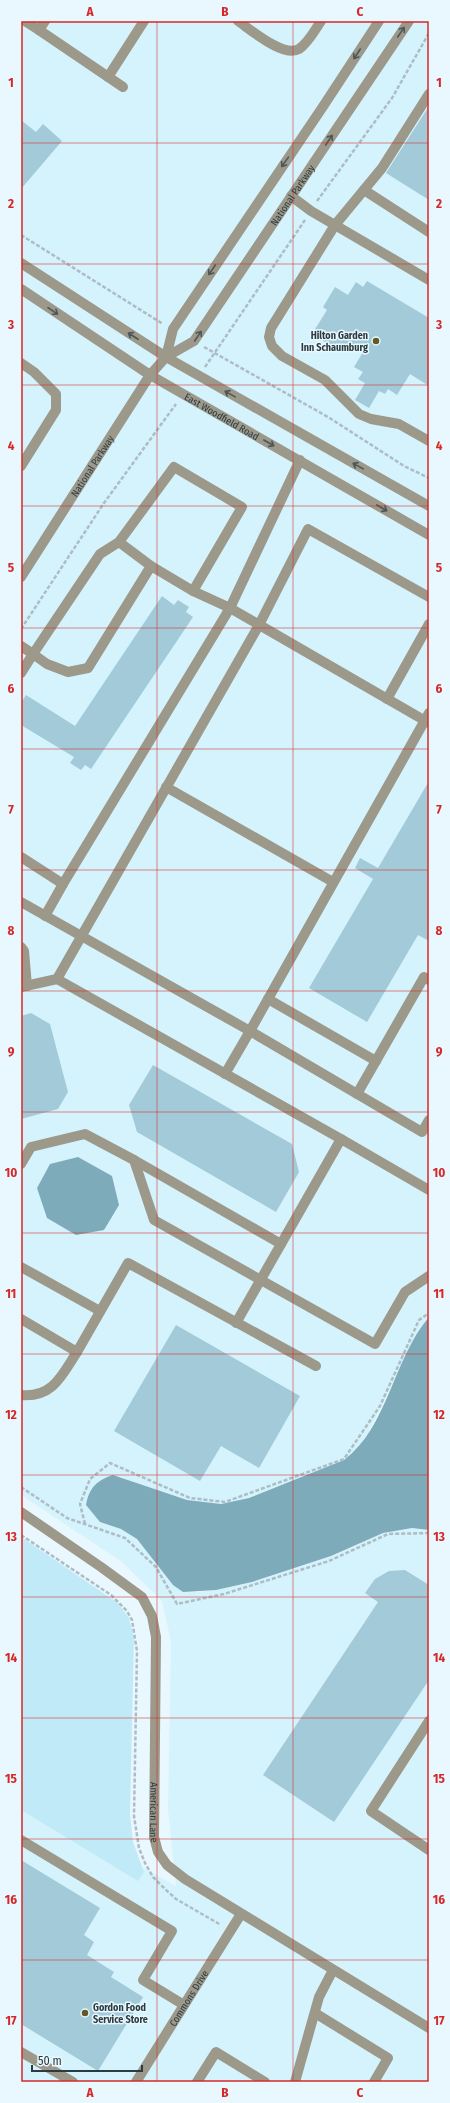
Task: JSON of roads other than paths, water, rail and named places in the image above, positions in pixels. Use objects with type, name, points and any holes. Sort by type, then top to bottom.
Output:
[{"type":"street","points":[[25,21],[124,87]]},
{"type":"street","points":[[39,30],[45,21]]},
{"type":"street","points":[[108,77],[144,21]]},
{"type":"street","points":[[238,21],[278,48],[290,51],[299,49],[321,21]]},
{"type":"street","name":"National Parkway","points":[[166,357],[173,329],[379,21]]},
{"type":"street","name":"National Parkway","points":[[21,577],[150,375],[166,357],[194,341],[408,21]]},
{"type":"street","points":[[429,94],[382,168],[335,225],[271,328],[269,337],[272,346],[282,356],[326,380],[360,414],[371,419],[399,424],[429,441]]},
{"type":"street","points":[[364,190],[429,232]]},
{"type":"street","points":[[291,196],[311,211],[429,280]]},
{"type":"street","points":[[21,263],[166,357],[429,506]]},
{"type":"street","name":"East Woodfield Road","points":[[21,290],[150,375],[429,535]]},
{"type":"street","points":[[21,363],[34,372],[56,394],[56,410],[21,466]]},
{"type":"street","points":[[45,916],[230,608],[300,460]]},
{"type":"street","points":[[21,673],[100,554],[119,542],[174,467],[242,507],[192,590]]},
{"type":"street","points":[[57,979],[80,936],[259,625],[308,529],[429,597]]},
{"type":"street","points":[[119,542],[151,566],[192,590],[230,608],[387,699],[427,719],[225,1074]]},
{"type":"street","points":[[21,646],[47,664],[68,672],[88,668],[151,566]]},
{"type":"street","points":[[387,699],[429,624]]},
{"type":"street","points":[[166,787],[333,882]]},
{"type":"street","points":[[21,857],[64,884]]},
{"type":"street","points":[[21,902],[250,1031],[422,1132],[429,1120]]},
{"type":"street","points":[[21,947],[24,951],[24,987],[57,979],[429,1190]]},
{"type":"street","points":[[357,1094],[426,979],[429,968]]},
{"type":"street","points":[[268,999],[376,1061]]},
{"type":"street","points":[[21,1164],[31,1146],[85,1134],[134,1160],[281,1244]]},
{"type":"street","points":[[236,1323],[341,1139]]},
{"type":"street","points":[[134,1160],[154,1220],[375,1344],[405,1292],[429,1276]]},
{"type":"street","points":[[21,1395],[31,1396],[55,1386],[77,1352],[128,1263],[316,1366]]},
{"type":"street","points":[[21,1266],[100,1311]]},
{"type":"street","points":[[21,1319],[77,1352]]},
{"type":"street","name":"American Lane","points":[[21,1512],[102,1567],[142,1597],[152,1616],[156,1637],[153,1815],[154,1837],[158,1852],[167,1865],[241,1914],[429,2028]]},
{"type":"street","points":[[429,1721],[371,1811],[429,1850]]},
{"type":"street","points":[[21,1840],[172,1931],[143,1980],[184,2006]]},
{"type":"street","name":"Commons Drive","points":[[136,2082],[241,1914]]},
{"type":"street","points":[[295,2082],[319,1997],[333,1970]]},
{"type":"street","points":[[315,2013],[388,2058],[374,2082]]},
{"type":"street","points":[[21,2052],[74,2082]]},
{"type":"street","points":[[197,2082],[216,2052],[265,2082]]},
{"type":"place","name":"Hilton Garden Inn Schaumburg","points":[[376,341]]},
{"type":"place","name":"Gordon Food Service Store","points":[[85,2013]]}]
